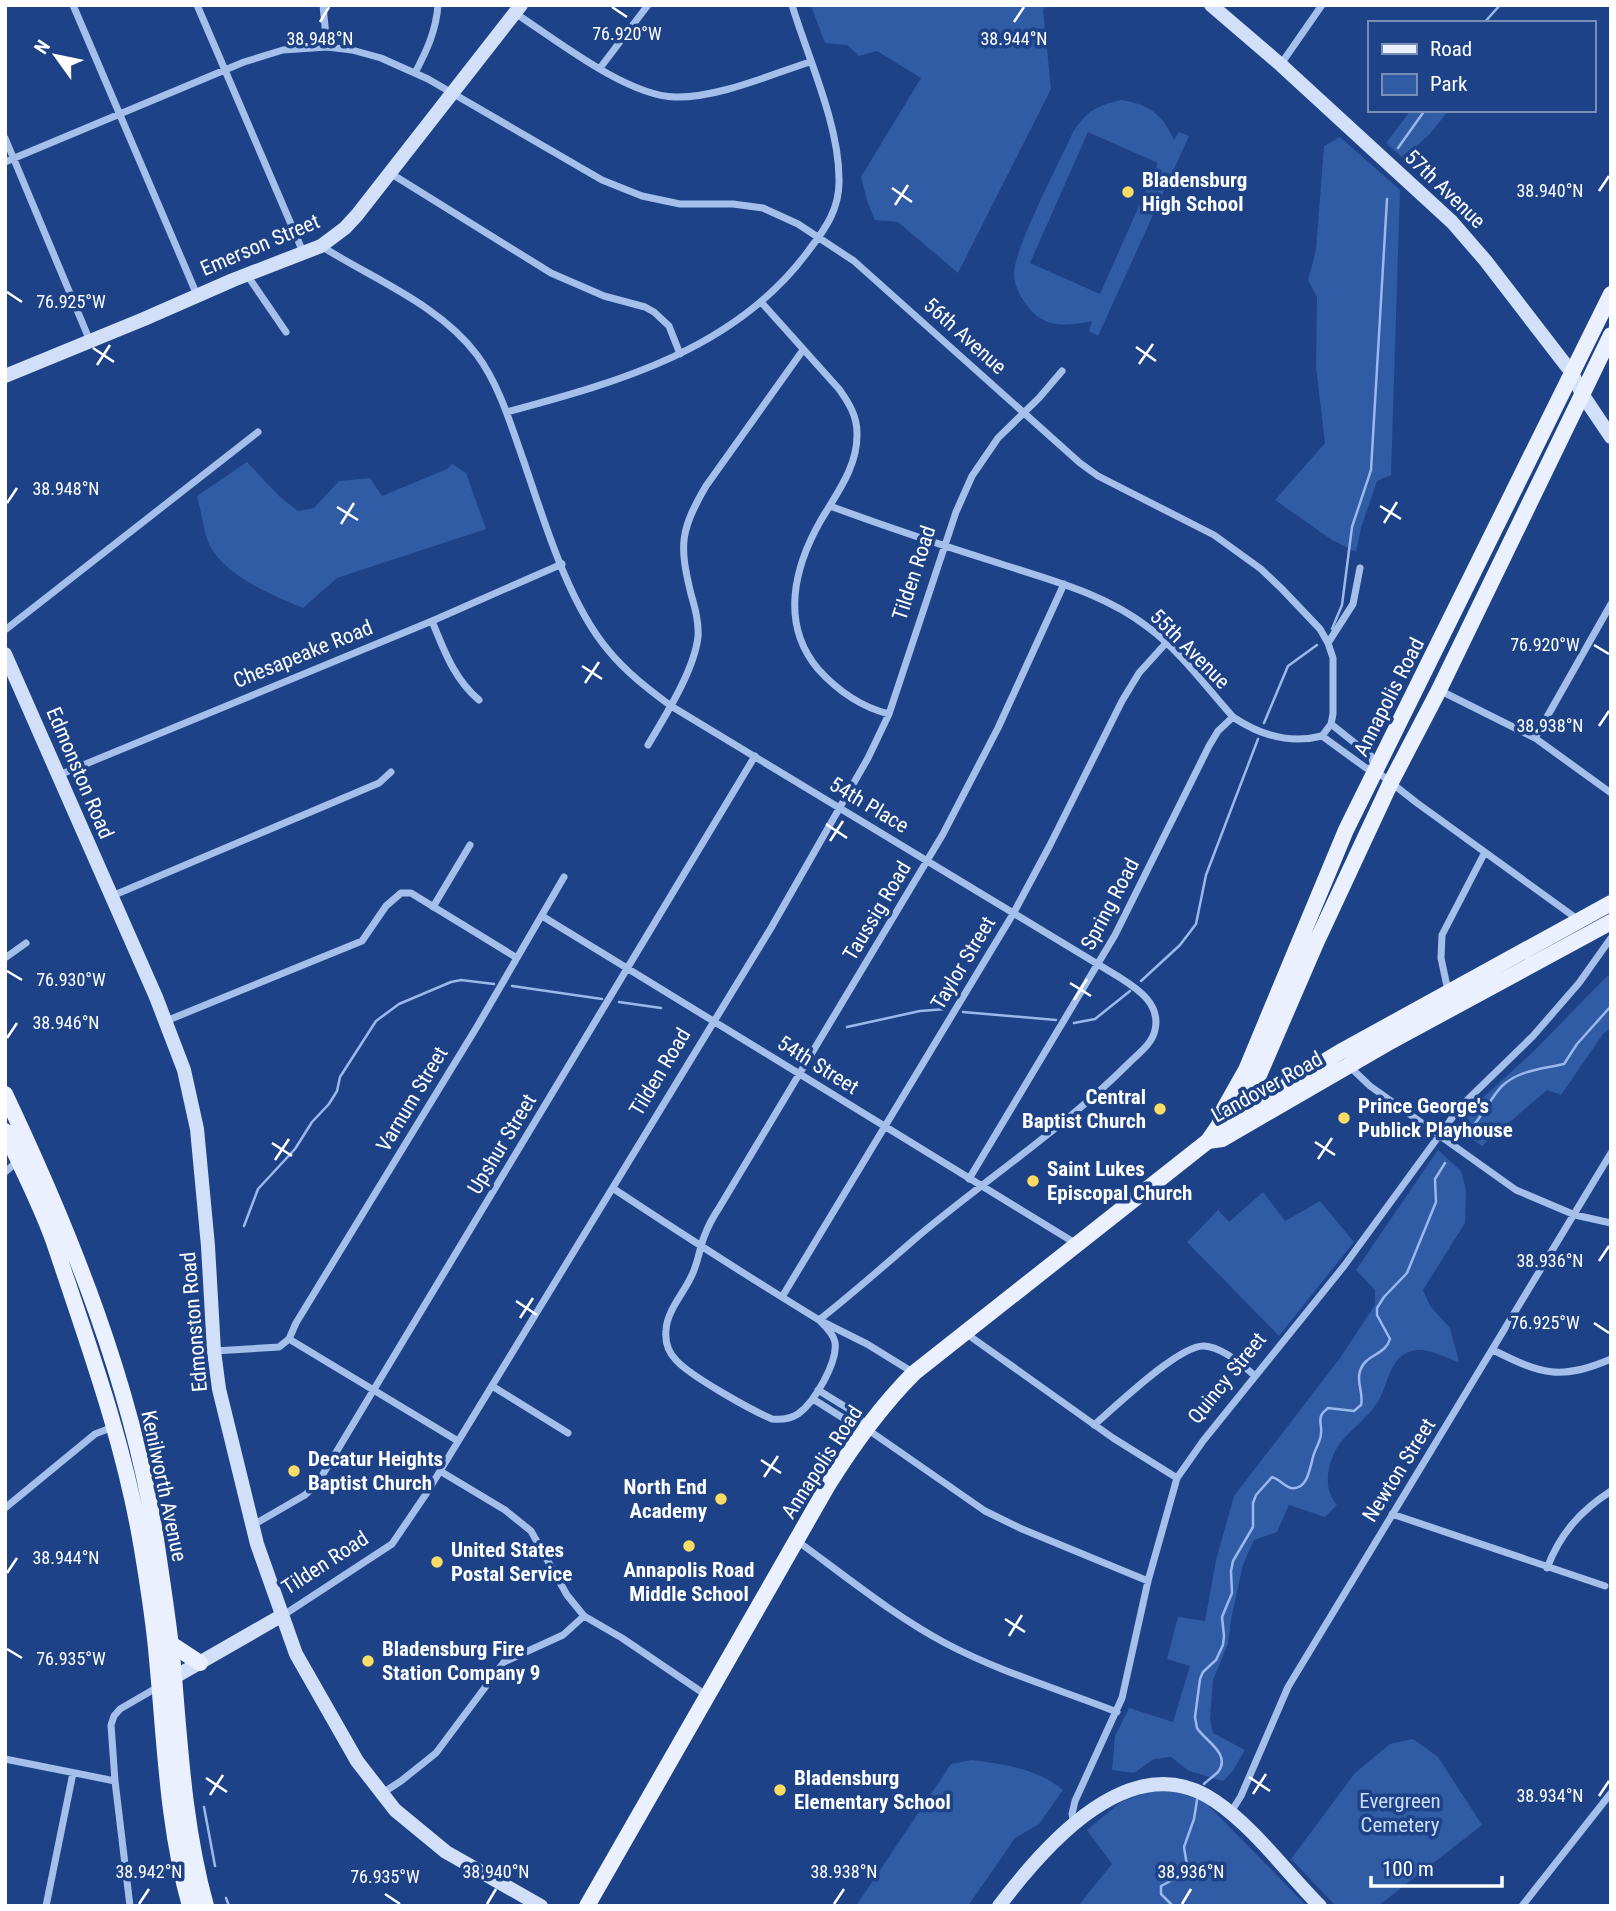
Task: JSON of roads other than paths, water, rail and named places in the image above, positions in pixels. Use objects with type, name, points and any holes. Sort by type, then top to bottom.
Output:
[{"type":"main road","name":"Annapolis Road","points":[[1219,1125],[1224,1108],[1246,1070],[1335,856],[1611,294]]},
{"type":"main road","name":"Annapolis Road","points":[[1238,1129],[1316,943],[1391,782],[1439,690],[1611,335]]},
{"type":"main road","name":"Landover Road","points":[[1208,1140],[1222,1139],[1448,992],[1611,903]]},
{"type":"main road","name":"Landover Road","points":[[1208,1140],[1219,1125],[1276,1089],[1344,1058],[1611,922]]},
{"type":"main road","points":[[1259,1076],[1267,1085],[1276,1089]]},
{"type":"main road","name":"Kenilworth Avenue","points":[[5,1094],[32,1150],[89,1286],[131,1422],[150,1505],[171,1644],[189,1824],[206,1906]]},
{"type":"main road","name":"Kenilworth Avenue","points":[[5,1131],[12,1166],[71,1287],[114,1426],[141,1544],[174,1834],[190,1906]]},
{"type":"main road","name":"Annapolis Road","points":[[587,1906],[845,1457],[899,1388],[964,1332],[1208,1140]]},
{"type":"main road","points":[[171,1644],[200,1663]]},
{"type":"street","points":[[73,5],[197,295]]},
{"type":"street","points":[[197,5],[303,252]]},
{"type":"street","points":[[323,5],[327,47]]},
{"type":"street","points":[[415,73],[430,43],[438,5]]},
{"type":"street","points":[[600,68],[648,5]]},
{"type":"street","points":[[507,412],[595,388],[680,354],[762,303],[802,260],[819,237],[835,212],[839,180],[835,138],[792,5]]},
{"type":"street","name":"57th Avenue","points":[[1211,5],[1281,65],[1452,222],[1485,260],[1572,373],[1582,394],[1611,437]]},
{"type":"street","points":[[1281,65],[1322,5]]},
{"type":"street","points":[[518,9],[600,68],[642,90],[674,97],[715,91],[810,62]]},
{"type":"street","name":"Emerson Street","points":[[5,376],[247,274],[321,246],[345,228],[518,9]]},
{"type":"street","name":"56th Avenue","points":[[5,162],[244,62],[283,50],[327,47],[364,52],[415,73],[574,165],[626,191],[680,204],[733,204],[763,208],[785,217],[819,237],[874,278],[1080,463],[1098,476],[1214,535],[1261,569],[1320,629],[1332,651],[1331,724]]},
{"type":"street","points":[[5,138],[90,341]]},
{"type":"street","points":[[390,173],[551,273],[594,292],[654,312],[669,326],[680,354]]},
{"type":"street","points":[[321,246],[410,299],[453,330],[478,357],[507,412],[562,564]]},
{"type":"street","points":[[247,274],[286,332]]},
{"type":"street","points":[[762,303],[850,404],[858,431],[852,465],[804,553],[798,573],[794,604],[799,638],[806,652],[827,679],[856,701],[889,714]]},
{"type":"street","points":[[648,745],[671,706],[698,638],[698,622],[684,558],[685,529],[706,486],[803,350]]},
{"type":"street","name":"Tilden Road","points":[[159,1686],[281,1616],[392,1544],[614,1189],[841,808],[889,714],[944,546],[971,476],[998,438],[1062,372]]},
{"type":"street","points":[[5,630],[258,432]]},
{"type":"street","name":"55th Avenue","points":[[830,506],[1098,597],[1149,628],[1166,643],[1233,717],[1268,735],[1292,739],[1322,736]]},
{"type":"street","name":"54th Place","points":[[562,564],[578,605],[606,648],[623,667],[671,706],[1136,988],[1148,999],[1153,1009],[1155,1032],[1149,1043],[1081,1108],[819,1320]]},
{"type":"street","name":"Chesapeake Road","points":[[58,776],[432,621],[562,564]]},
{"type":"street","points":[[1328,643],[1353,604],[1360,568]]},
{"type":"street","name":"Taussig Road","points":[[813,1399],[792,1417],[772,1419],[688,1370],[670,1352],[666,1327],[692,1276],[701,1246],[719,1208],[928,861],[989,745],[1064,584]]},
{"type":"street","points":[[1535,738],[1611,604]]},
{"type":"street","points":[[432,621],[451,666],[465,688],[479,700]]},
{"type":"street","name":"Taylor Street","points":[[782,1297],[1013,914],[1051,845],[1122,701],[1139,673],[1166,643]]},
{"type":"street","name":"Edmonston Road","points":[[5,654],[166,1021],[184,1070],[197,1129],[214,1351],[223,1406],[253,1525],[281,1616],[310,1682],[357,1761],[381,1794],[402,1817],[437,1845],[541,1906]]},
{"type":"street","points":[[1439,690],[1535,738],[1611,793]]},
{"type":"street","name":"Spring Road","points":[[970,1179],[1098,965],[1136,896],[1209,746],[1218,731],[1233,717]]},
{"type":"street","points":[[1376,770],[1371,756],[1331,724],[1322,736],[1366,768],[1376,770],[1594,931]]},
{"type":"street","name":"Upshur Street","points":[[253,1525],[312,1490],[755,756]]},
{"type":"street","points":[[111,896],[379,783],[391,772]]},
{"type":"street","points":[[430,905],[470,845]]},
{"type":"street","points":[[1448,992],[1441,958],[1442,935],[1485,852]]},
{"type":"street","name":"Varnum Street","points":[[289,1339],[296,1322],[564,877]]},
{"type":"street","points":[[166,1021],[362,942],[386,906],[401,893],[411,893],[517,958]]},
{"type":"street","name":"54th Street","points":[[542,916],[1075,1243]]},
{"type":"street","name":"Quincy Street","points":[[1075,1824],[1072,1814],[1075,1801],[1117,1712],[1128,1680],[1148,1581],[1177,1478],[1203,1441],[1344,1266],[1468,1098],[1533,1036],[1580,983],[1611,938]]},
{"type":"street","points":[[5,958],[26,943]]},
{"type":"street","points":[[1344,1058],[1370,1086],[1516,1190],[1575,1215],[1611,1223]]},
{"type":"street","points":[[12,1166],[32,1150]]},
{"type":"street","name":"Newton Street","points":[[1230,1813],[1241,1796],[1288,1687],[1611,1153]]},
{"type":"street","points":[[614,1189],[819,1320],[867,1344],[914,1373]]},
{"type":"street","points":[[819,1320],[832,1335],[835,1348],[832,1364],[813,1399],[851,1423],[867,1429],[985,1511],[1148,1581]]},
{"type":"street","points":[[964,1332],[1094,1425],[1177,1478]]},
{"type":"street","points":[[214,1351],[279,1347],[289,1339],[458,1441]]},
{"type":"street","points":[[1094,1425],[1176,1357],[1195,1347],[1218,1350],[1255,1376]]},
{"type":"street","points":[[1493,1350],[1533,1369],[1558,1374],[1586,1370],[1611,1359]]},
{"type":"street","points":[[492,1386],[568,1433]]},
{"type":"street","points":[[818,1390],[857,1413],[867,1429]]},
{"type":"street","points":[[5,1508],[95,1434],[131,1422]]},
{"type":"street","points":[[440,1471],[505,1510],[531,1531],[567,1595],[584,1616],[631,1643],[707,1695]]},
{"type":"street","points":[[1547,1568],[1564,1532],[1583,1511],[1611,1491]]},
{"type":"street","points":[[1392,1514],[1605,1586]]},
{"type":"street","points":[[796,1540],[859,1586],[947,1644],[1117,1712]]},
{"type":"street","points":[[381,1794],[436,1753],[504,1662],[563,1635],[584,1616]]},
{"type":"street","points":[[130,1906],[111,1735],[114,1716],[130,1702],[159,1686]]},
{"type":"street","points":[[5,1759],[115,1781]]},
{"type":"street","points":[[46,1906],[73,1773]]},
{"type":"street","points":[[999,1906],[1036,1862],[1075,1824],[1114,1797],[1150,1783],[1175,1784],[1212,1799],[1230,1813],[1320,1906]]},
{"type":"street","points":[[1522,1906],[1611,1793]]},
{"type":"waterway","points":[[1486,21],[1500,5]]},
{"type":"waterway","points":[[1398,148],[1424,112]]},
{"type":"waterway","points":[[1332,629],[1342,605],[1352,527],[1371,470],[1387,199]]},
{"type":"waterway","points":[[1264,723],[1288,666],[1317,645]]},
{"type":"waterway","points":[[1141,981],[1180,945],[1196,924],[1206,875],[1258,739]]},
{"type":"waterway","points":[[244,1226],[258,1189],[295,1149],[312,1122],[329,1104],[337,1091],[340,1077],[376,1021],[399,1004],[451,982],[461,980],[494,984]]},
{"type":"waterway","points":[[512,986],[602,999]]},
{"type":"waterway","points":[[1074,1023],[1095,1019],[1130,991]]},
{"type":"waterway","points":[[619,1002],[661,1008]]},
{"type":"waterway","points":[[1469,1131],[1498,1091],[1509,1081],[1531,1071],[1564,1064],[1577,1044],[1611,1006]]},
{"type":"waterway","points":[[847,1027],[920,1011],[946,1009]]},
{"type":"waterway","points":[[963,1012],[1056,1020]]},
{"type":"waterway","points":[[1204,1784],[1218,1772],[1222,1759],[1197,1728],[1195,1717],[1200,1679],[1203,1672],[1216,1660],[1223,1645],[1222,1617],[1232,1593],[1233,1561],[1253,1527],[1253,1503],[1256,1495],[1272,1477],[1291,1488],[1302,1485],[1308,1476],[1320,1439],[1322,1414],[1328,1408],[1354,1411],[1361,1405],[1360,1371],[1366,1361],[1384,1349],[1390,1339],[1377,1315],[1377,1308],[1407,1273],[1436,1202],[1435,1179],[1445,1163]]},
{"type":"waterway","points":[[1173,1906],[1161,1894],[1161,1886],[1188,1872],[1184,1847],[1194,1819],[1197,1800]]},
{"type":"waterway","points":[[204,1807],[215,1866]]},
{"type":"waterway","points":[[226,1898],[229,1906]]},
{"type":"place","name":"Bladensburg High School","points":[[1128,192]]},
{"type":"place","name":"Central Baptist Church","points":[[1160,1109]]},
{"type":"place","name":"Prince George's Publick Playhouse","points":[[1344,1118]]},
{"type":"place","name":"Saint Lukes Episcopal Church","points":[[1033,1181]]},
{"type":"place","name":"Decatur Heights Baptist Church","points":[[294,1471]]},
{"type":"place","name":"North End Academy","points":[[721,1499]]},
{"type":"place","name":"Annapolis Road Middle School","points":[[689,1546]]},
{"type":"place","name":"United States Postal Service","points":[[437,1562]]},
{"type":"place","name":"Bladensburg Fire Station Company 9","points":[[368,1661]]},
{"type":"place","name":"Bladensburg Elementary School","points":[[780,1790]]},
{"type":"park label","name":"Evergreen Cemetery","points":[[1400,1813]]}]
